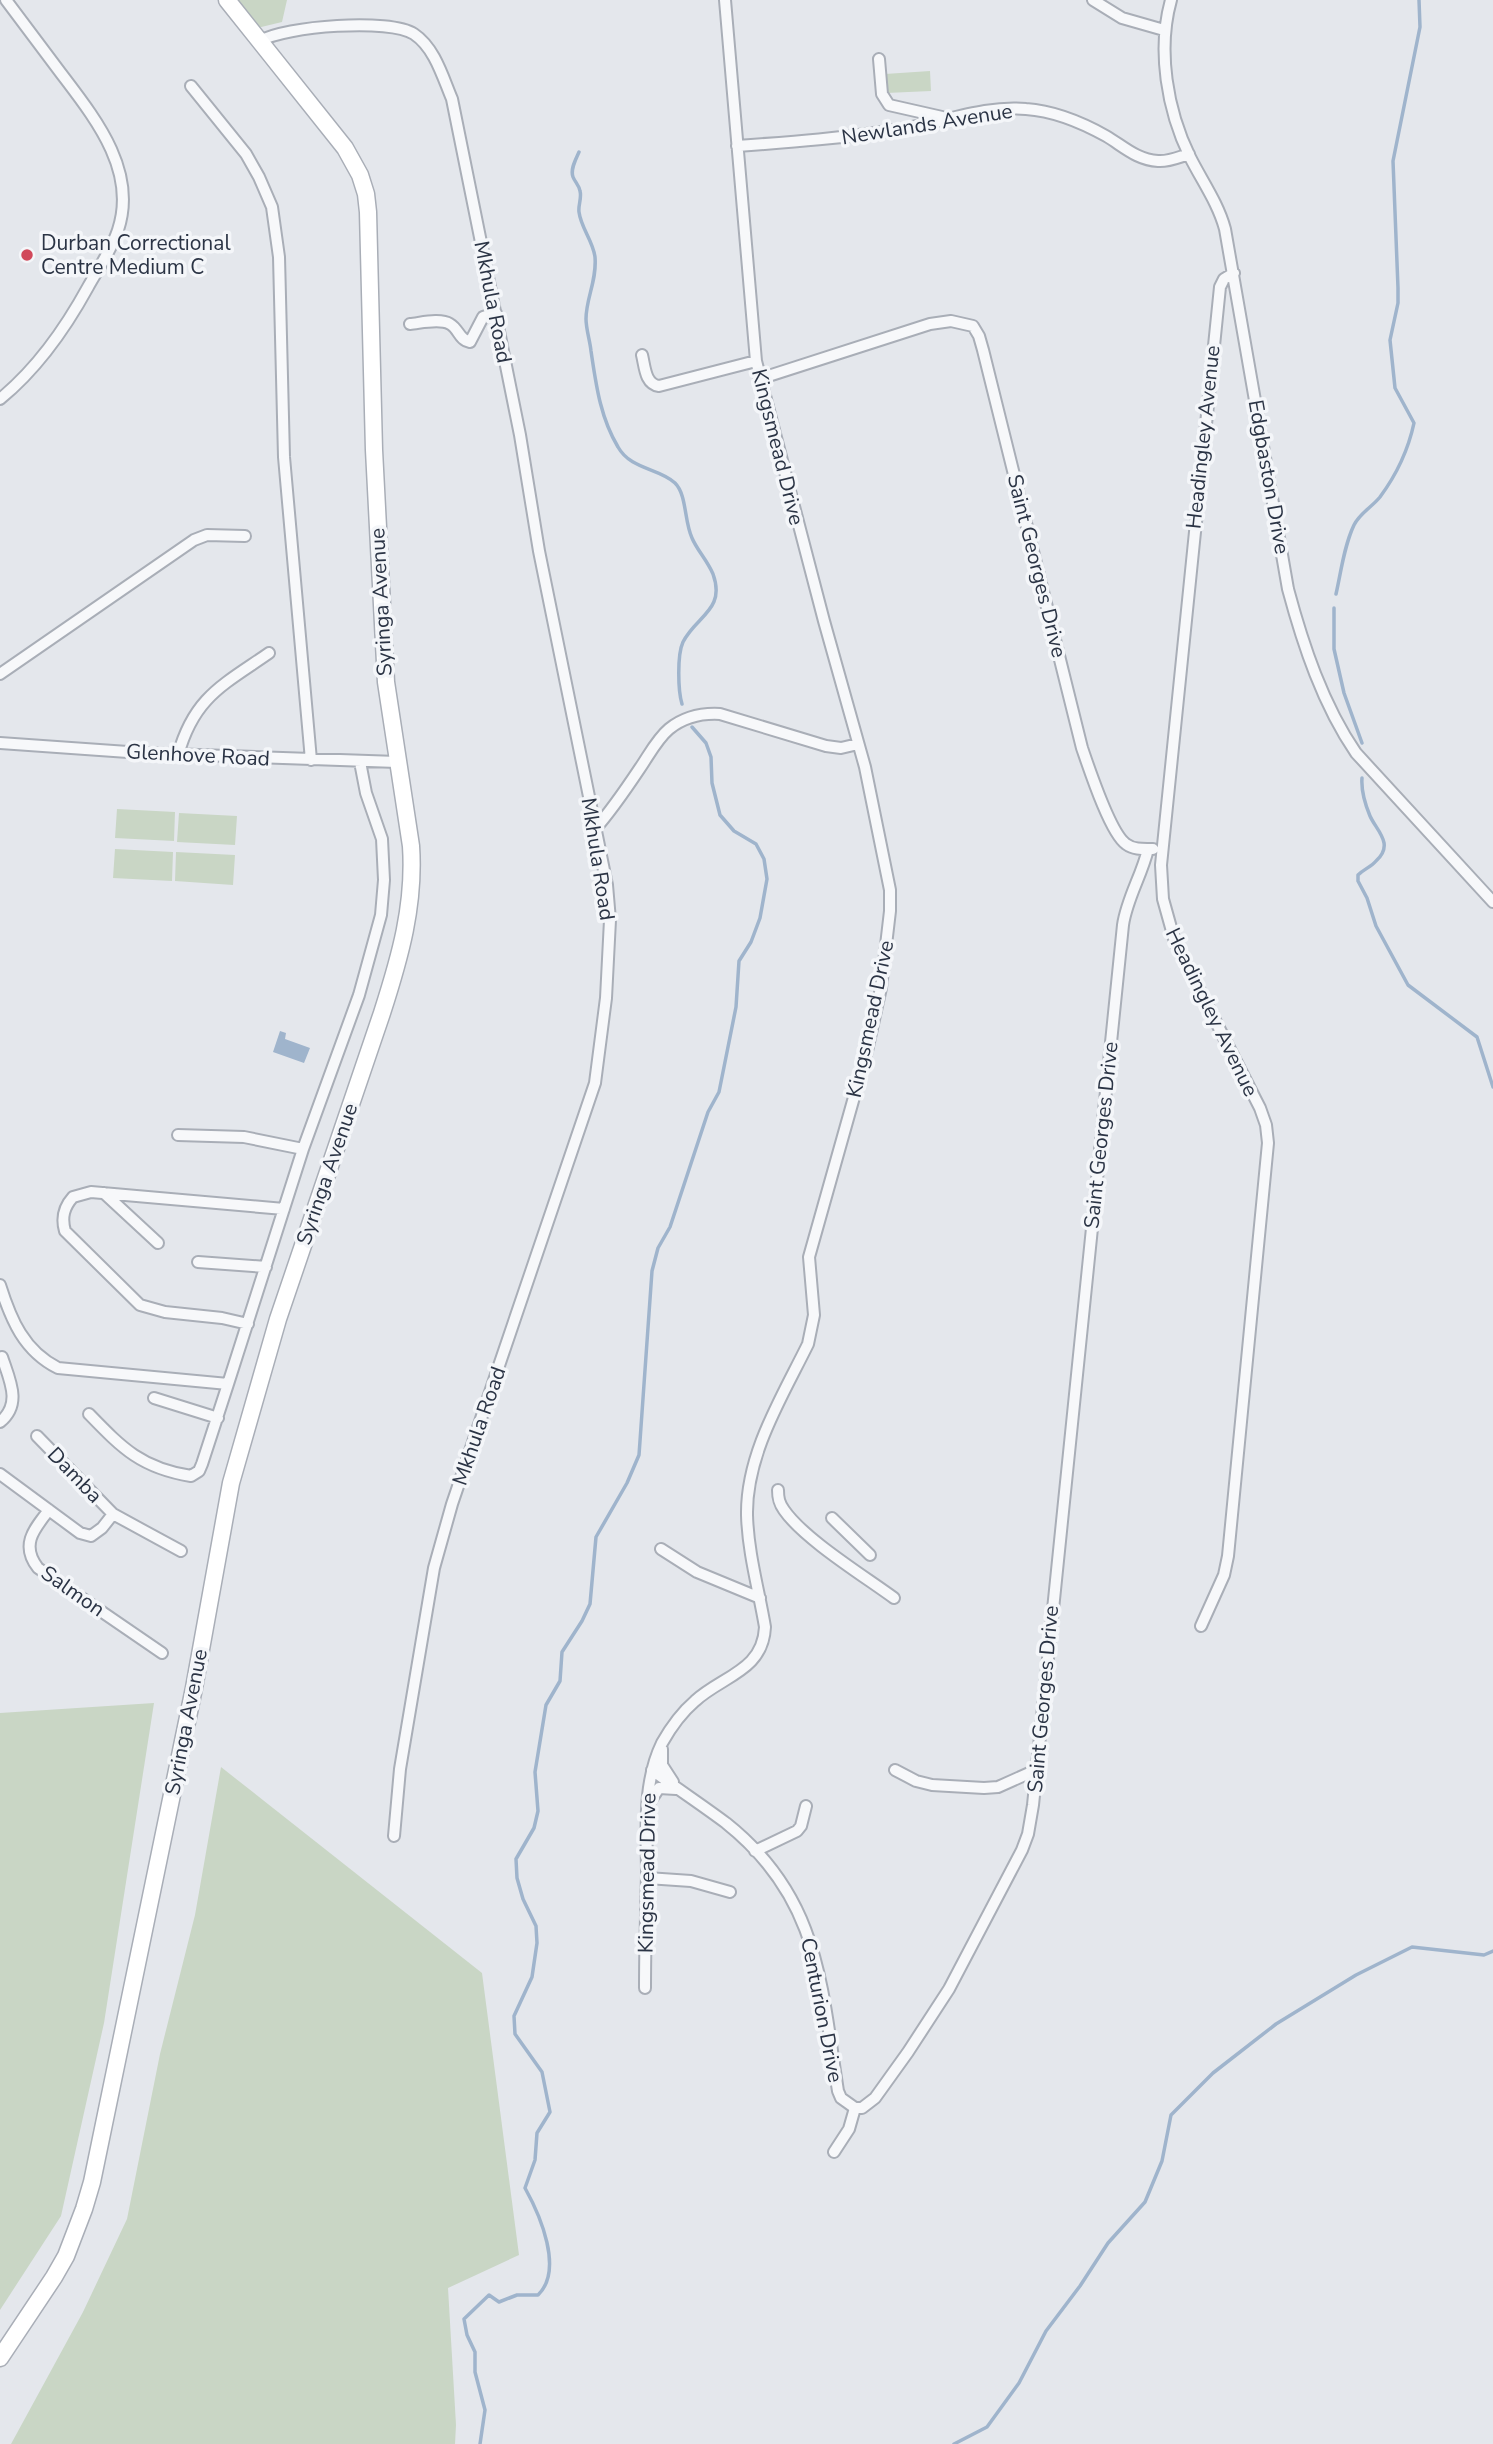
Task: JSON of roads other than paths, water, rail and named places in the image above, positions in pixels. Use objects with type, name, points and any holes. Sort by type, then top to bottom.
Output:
[{"type":"street","points":[[0,399],[32,370],[65,328],[118,230],[121,202],[120,176],[113,151],[95,118],[6,0]]},
{"type":"street","name":"Syringa Avenue","points":[[0,2358],[66,2256],[85,2208],[194,1688],[231,1483],[278,1319],[378,1026],[407,932],[413,872],[386,682],[379,571],[366,194],[360,175],[345,148],[227,0]]},
{"type":"street","name":"Kingsmead Drive","points":[[645,1988],[647,1807],[652,1770],[662,1744],[676,1720],[696,1699],[741,1670],[762,1649],[765,1628],[748,1529],[748,1495],[766,1430],[812,1331],[814,1315],[809,1257],[867,1051],[888,932],[890,890],[876,811],[756,361],[725,0]]},
{"type":"street","points":[[1093,0],[1122,18],[1164,30]]},
{"type":"street","name":"Edgbaston Drive","points":[[1171,0],[1164,30],[1166,75],[1189,154],[1221,216],[1234,273],[1288,589],[1297,621],[1327,701],[1340,730],[1356,753],[1493,902]]},
{"type":"street","name":"Mkhula Road","points":[[260,41],[281,33],[361,26],[387,25],[402,28],[416,35],[434,57],[452,99],[607,885],[610,920],[606,998],[595,1083],[452,1504],[434,1567],[400,1769],[394,1836]]},
{"type":"street","points":[[879,59],[882,94],[889,105],[948,119]]},
{"type":"street","points":[[191,86],[246,154],[272,207],[279,257],[284,457],[311,760]]},
{"type":"street","name":"Newlands Avenue","points":[[737,146],[848,137],[904,129],[1002,108],[1046,111],[1075,121],[1106,136],[1138,157],[1158,162],[1189,154]]},
{"type":"street","name":"Headingley Avenue","points":[[1201,1626],[1224,1574],[1228,1556],[1268,1143],[1266,1125],[1259,1108],[1175,942],[1163,899],[1161,864],[1188,579],[1220,287],[1224,279],[1234,273]]},
{"type":"street","points":[[410,324],[446,323],[451,325],[462,340],[470,342],[483,317],[496,313]]},
{"type":"street","name":"Saint Georges Drive","points":[[760,379],[930,324],[951,321],[973,326],[983,350],[1089,767],[1120,838],[1133,848],[1148,849],[1122,925],[1028,1834],[988,1917],[948,1989],[875,2098],[862,2108],[855,2108]]},
{"type":"street","points":[[642,355],[647,378],[651,384],[659,386],[756,361]]},
{"type":"street","points":[[0,674],[194,540],[207,535],[244,536]]},
{"type":"street","points":[[178,755],[189,724],[205,699],[269,653]]},
{"type":"street","points":[[595,829],[612,809],[661,737],[678,723],[691,717],[705,713],[720,715],[826,746],[858,744]]},
{"type":"street","name":"Glenhove Road","points":[[0,743],[178,755],[397,762]]},
{"type":"street","points":[[89,1414],[136,1458],[191,1476],[200,1471],[303,1149],[359,995],[381,915],[384,880],[382,839],[366,793],[360,762]]},
{"type":"street","points":[[1148,849],[1163,848]]},
{"type":"street","points":[[178,1135],[244,1137],[303,1149]]},
{"type":"street","points":[[248,1324],[222,1318],[165,1312],[139,1305],[65,1231],[63,1212],[73,1197],[85,1192],[284,1209]]},
{"type":"street","points":[[104,1193],[158,1243]]},
{"type":"street","points":[[198,1262],[266,1267]]},
{"type":"street","points":[[0,1285],[18,1332],[31,1350],[58,1368],[228,1384]]},
{"type":"street","points":[[0,1422],[10,1413],[13,1393],[2,1357]]},
{"type":"street","points":[[153,1398],[218,1418]]},
{"type":"street","name":"Damba","points":[[37,1436],[113,1514],[181,1551]]},
{"type":"street","name":"Damba","points":[[0,1474],[80,1533],[91,1535],[102,1528],[113,1514]]},
{"type":"street","points":[[778,1490],[783,1509],[803,1530],[894,1598]]},
{"type":"street","name":"Salmon","points":[[49,1510],[32,1534],[29,1546],[29,1553],[38,1568],[162,1653]]},
{"type":"street","points":[[832,1518],[870,1555]]},
{"type":"street","points":[[662,1549],[697,1572],[760,1598]]},
{"type":"street","name":"Centurion Drive","points":[[662,1744],[663,1765],[679,1790]]},
{"type":"street","name":"Centurion Drive","points":[[652,1770],[727,1824],[772,1871],[794,1903],[806,1928],[821,1982],[838,2091],[841,2098],[855,2108]]},
{"type":"street","points":[[895,1770],[916,1781],[932,1785],[984,1788],[998,1787],[1036,1770]]},
{"type":"street","points":[[647,1807],[659,1788],[679,1790]]},
{"type":"street","points":[[755,1851],[797,1831],[806,1807]]},
{"type":"street","points":[[647,1878],[691,1881],[730,1892]]},
{"type":"street","points":[[834,2152],[849,2129],[855,2108]]},
{"type":"water","points":[[280,1031],[286,1033],[285,1039],[310,1048],[304,1063],[273,1052]]},
{"type":"waterway","points":[[1336,594],[1345,550],[1354,525],[1392,480],[1405,453],[1414,423],[1395,388],[1390,340],[1398,303],[1393,161],[1420,27],[1419,0]]},
{"type":"waterway","points":[[579,152],[572,174],[579,187],[580,218],[595,257],[586,323],[603,412],[612,436],[624,455],[638,465],[668,478],[679,488],[692,538],[711,569],[716,586],[713,604],[689,633],[681,648],[679,673],[682,704]]},
{"type":"waterway","points":[[1334,608],[1334,649],[1344,693],[1362,743]]},
{"type":"waterway","points":[[480,2444],[485,2410],[475,2372],[475,2352],[467,2335],[464,2319],[489,2295],[499,2302],[517,2295],[538,2295],[546,2284],[549,2272],[543,2227],[525,2188],[535,2160],[537,2133],[550,2112],[542,2072],[515,2034],[514,2016],[532,1977],[537,1943],[536,1926],[523,1899],[517,1878],[516,1859],[534,1828],[538,1811],[535,1772],[546,1705],[560,1681],[562,1652],[590,1604],[596,1537],[627,1483],[639,1455],[652,1271],[658,1248],[670,1227],[708,1112],[719,1092],[736,1007],[739,961],[751,942],[760,918],[767,879],[764,859],[756,844],[734,831],[720,815],[712,783],[711,757],[706,743],[692,727]]},
{"type":"waterway","points":[[1362,778],[1366,807],[1384,843],[1381,855],[1358,875],[1376,926],[1408,985],[1477,1037],[1493,1087]]},
{"type":"waterway","points":[[954,2444],[987,2427],[1019,2383],[1046,2331],[1108,2243],[1145,2202],[1162,2161],[1171,2115],[1213,2073],[1276,2024],[1356,1975],[1412,1947],[1484,1955],[1493,1951]]},
{"type":"place","name":"Durban Correctional Centre Medium C","points":[[27,255]]}]
